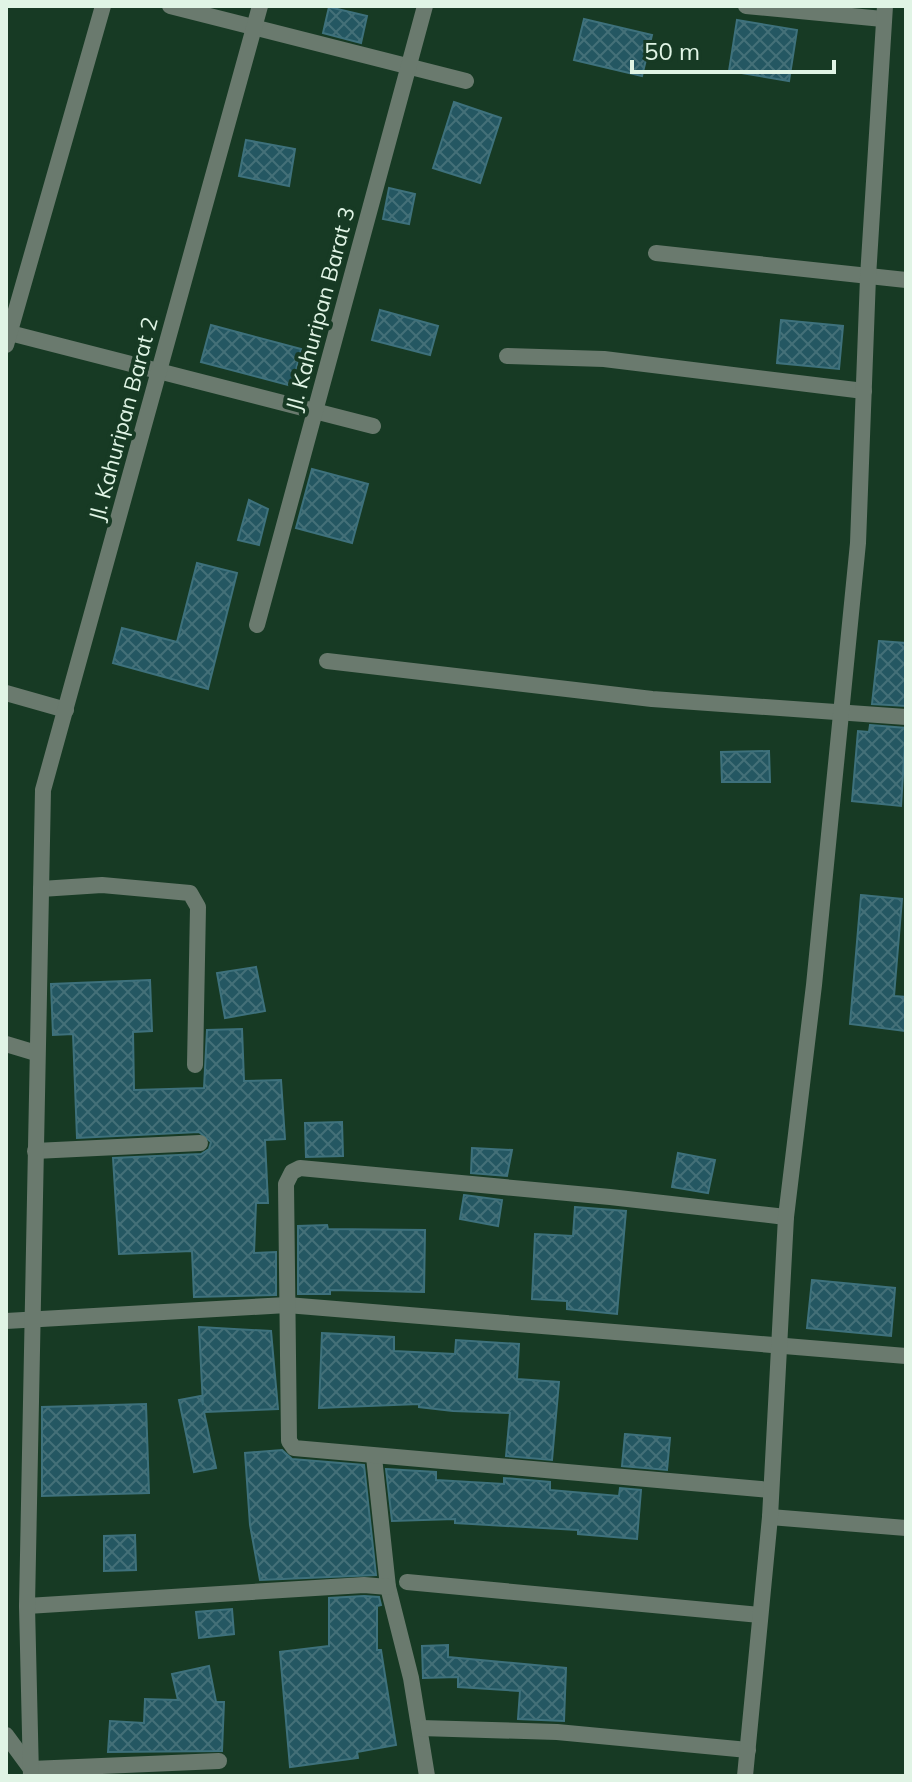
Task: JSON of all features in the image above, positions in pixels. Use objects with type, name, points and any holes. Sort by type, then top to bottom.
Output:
[{"type":"street","points":[[103,6],[7,337],[159,371],[373,426]]},
{"type":"street","points":[[170,6],[466,81]]},
{"type":"street","name":"Jl. Kahuripan Barat 2","points":[[31,1772],[27,1606],[43,790],[260,6]]},
{"type":"street","name":"Jl. Kahuripan Barat 3","points":[[257,625],[425,6]]},
{"type":"street","points":[[745,1776],[770,1517],[786,1217],[814,985],[858,543],[868,277],[884,13],[746,6]]},
{"type":"street","points":[[656,253],[906,280]]},
{"type":"street","points":[[507,356],[604,359],[864,391]]},
{"type":"street","points":[[327,661],[652,699],[906,717]]},
{"type":"street","points":[[6,693],[66,710]]},
{"type":"street","points":[[40,881],[190,893],[198,907],[195,1065]]},
{"type":"street","points":[[6,1044],[36,1053]]},
{"type":"street","points":[[35,1151],[200,1143]]},
{"type":"street","points":[[771,1490],[294,1448],[289,1441],[286,1184],[292,1172],[300,1168],[786,1217]]},
{"type":"street","points":[[6,1321],[287,1305],[906,1356]]},
{"type":"street","points":[[374,1457],[388,1587],[411,1678],[427,1776]]},
{"type":"street","points":[[770,1517],[906,1528]]},
{"type":"street","points":[[407,1582],[760,1615]]},
{"type":"street","points":[[27,1606],[388,1587]]},
{"type":"street","points":[[420,1728],[557,1732],[748,1750]]},
{"type":"street","points":[[6,1735],[31,1772],[219,1761]]},
{"type":"building","points":[[329,7],[367,16],[361,43],[323,33]]},
{"type":"building","points":[[584,19],[652,35],[642,76],[574,60]]},
{"type":"building","points":[[737,20],[797,30],[789,81],[729,71]]},
{"type":"building","points":[[454,102],[501,118],[480,183],[433,168]]},
{"type":"building","points":[[246,140],[295,149],[289,186],[239,176]]},
{"type":"building","points":[[389,188],[415,194],[409,224],[383,219]]},
{"type":"building","points":[[380,310],[438,326],[430,355],[372,340]]},
{"type":"building","points":[[781,320],[843,326],[839,369],[777,363]]},
{"type":"building","points":[[211,325],[301,349],[292,386],[201,362]]},
{"type":"building","points":[[312,469],[368,484],[352,543],[296,528]]},
{"type":"building","points":[[249,500],[268,509],[259,545],[238,540]]},
{"type":"building","points":[[197,563],[237,573],[208,689],[113,663],[122,628],[177,642]]},
{"type":"building","points":[[879,641],[906,643],[906,706],[872,704]]},
{"type":"building","points":[[870,725],[906,728],[901,806],[852,801],[858,731],[869,732]]},
{"type":"building","points":[[769,751],[770,782],[722,782],[721,752]]},
{"type":"building","points":[[861,895],[902,899],[894,996],[906,997],[906,1031],[850,1024]]},
{"type":"building","points":[[256,967],[265,1011],[225,1018],[217,973]]},
{"type":"building","points":[[150,980],[152,1031],[133,1032],[134,1090],[204,1088],[207,1030],[242,1029],[244,1081],[281,1080],[285,1139],[265,1140],[268,1203],[256,1203],[254,1253],[276,1252],[276,1295],[194,1297],[192,1251],[119,1254],[113,1158],[201,1154],[209,1149],[211,1142],[199,1132],[77,1138],[73,1034],[53,1035],[51,984]]},
{"type":"building","points":[[342,1122],[343,1156],[306,1157],[305,1123]]},
{"type":"building","points":[[472,1148],[512,1150],[507,1176],[471,1173]]},
{"type":"building","points":[[678,1153],[715,1160],[708,1193],[672,1187]]},
{"type":"building","points":[[464,1195],[502,1200],[498,1226],[460,1219]]},
{"type":"building","points":[[575,1207],[626,1211],[617,1314],[567,1309],[567,1301],[532,1299],[535,1234],[573,1236]]},
{"type":"building","points":[[327,1225],[328,1229],[425,1230],[424,1292],[330,1290],[330,1294],[298,1294],[298,1226]]},
{"type":"building","points":[[812,1280],[895,1288],[891,1336],[807,1328]]},
{"type":"building","points":[[199,1327],[271,1331],[278,1409],[204,1412],[216,1468],[194,1472],[179,1400],[201,1396],[203,1405]]},
{"type":"building","points":[[322,1333],[394,1337],[394,1351],[455,1354],[456,1340],[519,1344],[517,1379],[559,1382],[552,1460],[506,1456],[510,1413],[453,1411],[419,1407],[419,1404],[319,1408]]},
{"type":"building","points":[[146,1404],[149,1493],[42,1496],[42,1407]]},
{"type":"building","points":[[625,1434],[670,1438],[667,1470],[622,1466]]},
{"type":"building","points":[[282,1450],[292,1459],[364,1465],[376,1575],[260,1580],[250,1525],[245,1453]]},
{"type":"building","points":[[386,1469],[436,1472],[436,1480],[504,1484],[504,1478],[550,1482],[550,1490],[619,1496],[620,1488],[641,1490],[637,1539],[578,1534],[578,1530],[455,1523],[455,1519],[392,1521]]},
{"type":"building","points":[[135,1535],[136,1570],[104,1571],[104,1536]]},
{"type":"building","points":[[379,1597],[381,1605],[377,1606],[377,1650],[381,1650],[396,1745],[357,1752],[358,1758],[290,1767],[280,1652],[329,1646],[329,1598]]},
{"type":"building","points":[[232,1609],[234,1634],[199,1638],[196,1612]]},
{"type":"building","points":[[448,1645],[448,1657],[566,1668],[564,1721],[518,1719],[520,1691],[458,1687],[458,1677],[423,1678],[422,1646]]},
{"type":"building","points":[[209,1666],[216,1702],[224,1702],[222,1751],[108,1752],[110,1721],[144,1723],[145,1699],[178,1700],[172,1674]]}]
